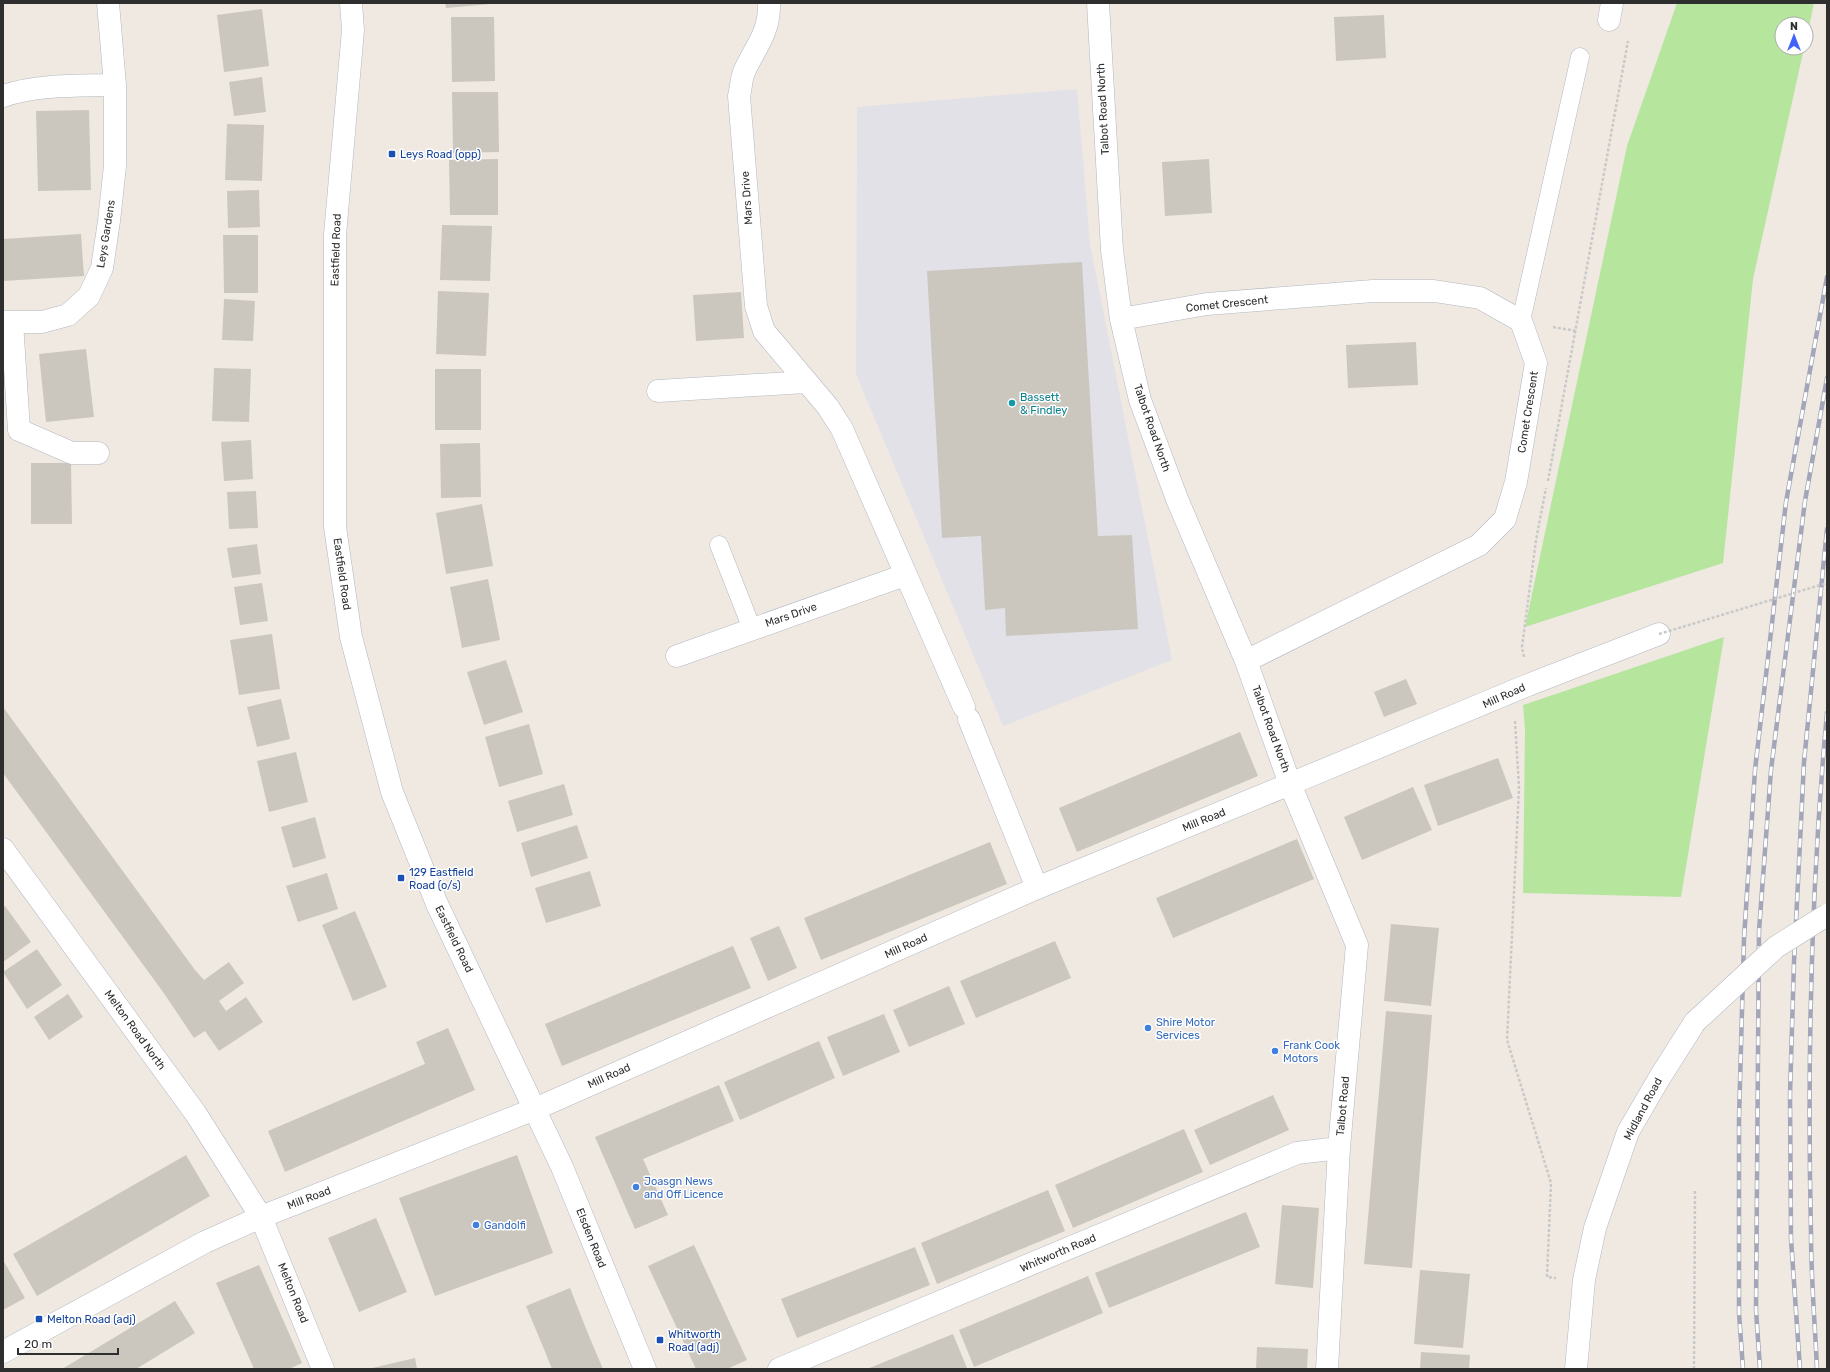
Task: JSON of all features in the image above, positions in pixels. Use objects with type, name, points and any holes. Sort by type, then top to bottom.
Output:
[{"type":"street","name":"Leys Gardens","points":[[98,453],[72,453],[19,430],[8,322],[42,322],[68,315],[89,296],[102,268],[115,166],[115,85],[108,3]]},
{"type":"street","name":"Eastfield Road","points":[[351,3],[353,30],[335,235],[335,527],[351,637],[392,792],[437,904],[535,1109]]},
{"type":"street","name":"Mars Drive","points":[[769,3],[769,14],[762,41],[743,73],[739,96],[756,306],[764,331],[828,407],[842,429],[967,713],[1038,888]]},
{"type":"street","name":"Talbot Road North","points":[[1098,3],[1112,250],[1121,319],[1140,400],[1177,500],[1246,661],[1290,784]]},
{"type":"street","points":[[3,96],[49,87],[115,85]]},
{"type":"street","name":"Comet Crescent","points":[[1121,319],[1207,304],[1373,291],[1434,291],[1480,298],[1521,321],[1536,363],[1516,482],[1505,519],[1479,544],[1246,661]]},
{"type":"street","points":[[658,391],[806,382]]},
{"type":"street","name":"Mars Drive","points":[[677,656],[905,575]]},
{"type":"street","name":"Mill Road","points":[[3,1352],[205,1242],[261,1216],[535,1109],[1038,888],[1507,695],[1528,685],[1659,634]]},
{"type":"street","name":"Talbot Road","points":[[1290,784],[1357,945],[1339,1148],[1327,1369]]},
{"type":"street","name":"Melton Road North","points":[[3,848],[196,1114],[261,1216]]},
{"type":"street","name":"Midland Road","points":[[1576,1369],[1584,1280],[1595,1228],[1628,1132],[1695,1022],[1776,947],[1827,915]]},
{"type":"street","name":"Elsden Road","points":[[535,1109],[562,1167],[645,1369]]},
{"type":"street","name":"Whitworth Road","points":[[779,1369],[1297,1153],[1339,1148]]},
{"type":"street","name":"Melton Road","points":[[261,1216],[323,1369]]},
{"type":"lane","points":[[1521,321],[1580,57]]},
{"type":"lane","points":[[719,545],[752,629]]},
{"type":"path","points":[[1528,685],[1522,647],[1536,540],[1580,309],[1628,40]]},
{"type":"path","points":[[1659,634],[1827,583]]},
{"type":"path","points":[[1507,695],[1516,726],[1519,787],[1507,1040],[1551,1183],[1547,1277],[1584,1280]]},
{"type":"path","points":[[1694,1369],[1695,1191]]},
{"type":"shaded area","points":[[1077,89],[1090,244],[1172,660],[1003,726],[856,374],[857,107]]},
{"type":"green space","points":[[1677,3],[1814,3],[1811,16],[1774,16],[1774,56],[1802,56],[1753,279],[1723,563],[1525,627],[1627,146]]},
{"type":"green space","points":[[1724,637],[1681,897],[1523,893],[1525,730],[1523,705]]},
{"type":"building","points":[[445,3],[491,3],[491,4],[446,8]]},
{"type":"building","points":[[262,9],[269,66],[224,72],[217,15]]},
{"type":"building","points":[[1384,15],[1386,58],[1336,61],[1334,17]]},
{"type":"building","points":[[451,17],[494,17],[495,81],[452,82]]},
{"type":"building","points":[[262,77],[266,112],[234,116],[229,82]]},
{"type":"building","points":[[452,92],[498,92],[499,152],[453,153]]},
{"type":"building","points":[[89,110],[91,190],[38,191],[36,111]]},
{"type":"building","points":[[227,124],[264,125],[262,181],[225,180]]},
{"type":"building","points":[[498,159],[498,215],[450,215],[449,160]]},
{"type":"building","points":[[1209,159],[1212,213],[1165,216],[1162,162]]},
{"type":"building","points":[[259,190],[260,227],[228,228],[227,191]]},
{"type":"building","points":[[442,225],[492,226],[490,281],[440,280]]},
{"type":"building","points":[[81,234],[84,276],[3,281],[3,239]]},
{"type":"building","points":[[223,235],[258,235],[258,293],[224,293]]},
{"type":"building","name":"Bassett & Findley","points":[[1082,262],[1098,536],[1132,535],[1138,629],[1006,636],[1005,608],[985,610],[981,536],[942,538],[927,271]]},
{"type":"building","points":[[438,291],[489,293],[486,356],[436,354]]},
{"type":"building","points":[[741,292],[744,338],[696,341],[693,295]]},
{"type":"building","points":[[224,299],[255,301],[253,341],[222,340]]},
{"type":"building","points":[[1416,342],[1418,385],[1348,388],[1346,345]]},
{"type":"building","points":[[86,349],[94,417],[46,422],[39,354]]},
{"type":"building","points":[[214,368],[251,369],[249,422],[212,421]]},
{"type":"building","points":[[435,369],[481,369],[481,430],[435,430]]},
{"type":"building","points":[[251,440],[253,479],[224,481],[221,442]]},
{"type":"building","points":[[480,443],[481,497],[441,498],[440,444]]},
{"type":"building","points":[[31,463],[71,463],[72,524],[31,524]]},
{"type":"building","points":[[256,491],[258,528],[229,529],[227,492]]},
{"type":"building","points":[[482,504],[493,566],[446,574],[436,513]]},
{"type":"building","points":[[257,544],[261,574],[232,578],[227,548]]},
{"type":"building","points":[[488,579],[500,640],[462,648],[450,587]]},
{"type":"building","points":[[262,583],[268,621],[240,625],[234,587]]},
{"type":"building","points":[[272,634],[280,689],[239,695],[230,640]]},
{"type":"building","points":[[506,660],[523,712],[484,725],[467,672]]},
{"type":"building","points":[[1406,679],[1417,704],[1384,717],[1374,692]]},
{"type":"building","points":[[281,699],[290,739],[257,747],[247,707]]},
{"type":"building","points":[[3,707],[195,970],[204,980],[229,962],[244,983],[219,1001],[226,1011],[246,997],[263,1022],[219,1051],[205,1031],[194,1038],[163,992],[3,773]]},
{"type":"building","points":[[529,724],[543,774],[499,787],[485,737]]},
{"type":"building","points":[[1240,732],[1258,776],[1077,852],[1059,808]]},
{"type":"building","points":[[296,752],[308,802],[269,812],[257,761]]},
{"type":"building","points":[[1498,758],[1513,798],[1438,826],[1424,785]]},
{"type":"building","points":[[564,784],[573,815],[517,832],[508,801]]},
{"type":"building","points":[[1413,787],[1432,830],[1362,860],[1344,817]]},
{"type":"building","points":[[315,817],[326,858],[293,868],[281,827]]},
{"type":"building","points":[[577,825],[588,858],[531,877],[521,843]]},
{"type":"building","points":[[1297,839],[1314,879],[1173,938],[1156,898]]},
{"type":"building","points":[[990,842],[1007,884],[821,960],[804,918]]},
{"type":"building","points":[[590,871],[601,906],[546,923],[535,888]]},
{"type":"building","points":[[327,873],[338,909],[298,922],[286,886]]},
{"type":"building","points":[[5,906],[31,942],[3,962],[3,907]]},
{"type":"building","points":[[355,911],[387,987],[353,1001],[322,925]]},
{"type":"building","points":[[1391,924],[1439,928],[1431,1006],[1384,1001]]},
{"type":"building","points":[[779,926],[797,968],[768,981],[750,938]]},
{"type":"building","points":[[1055,941],[1071,978],[976,1018],[960,981]]},
{"type":"building","points":[[733,946],[751,988],[562,1066],[545,1024]]},
{"type":"building","points":[[37,949],[62,985],[27,1009],[3,972]]},
{"type":"building","points":[[949,986],[965,1024],[909,1047],[893,1010]]},
{"type":"building","points":[[68,994],[83,1017],[49,1040],[34,1017]]},
{"type":"building","points":[[1386,1011],[1432,1015],[1412,1268],[1364,1264]]},
{"type":"building","points":[[884,1014],[900,1052],[843,1076],[827,1037]]},
{"type":"building","points":[[448,1028],[475,1090],[285,1172],[268,1131],[425,1064],[416,1042]]},
{"type":"building","points":[[819,1041],[835,1078],[740,1120],[724,1082]]},
{"type":"building","points":[[719,1085],[734,1121],[643,1159],[668,1215],[635,1229],[595,1137]]},
{"type":"building","points":[[1273,1095],[1289,1130],[1210,1165],[1194,1130]]},
{"type":"building","points":[[1184,1129],[1203,1172],[1073,1228],[1055,1185]]},
{"type":"building","points":[[186,1155],[210,1196],[37,1296],[13,1254]]},
{"type":"building","name":"Gandolfi","points":[[517,1155],[553,1253],[435,1296],[399,1198]]},
{"type":"building","points":[[1048,1190],[1065,1231],[937,1284],[921,1243]]},
{"type":"building","points":[[1282,1205],[1319,1208],[1313,1288],[1275,1284]]},
{"type":"building","points":[[1246,1212],[1260,1247],[1109,1308],[1095,1273]]},
{"type":"building","points":[[376,1218],[407,1292],[359,1312],[328,1238]]},
{"type":"building","points":[[694,1245],[747,1360],[727,1369],[696,1369],[648,1266]]},
{"type":"building","points":[[915,1247],[930,1285],[797,1338],[781,1299]]},
{"type":"building","points":[[3,1260],[25,1298],[3,1310]]},
{"type":"building","points":[[259,1265],[302,1363],[289,1369],[254,1369],[216,1283]]},
{"type":"building","points":[[1420,1270],[1470,1274],[1463,1348],[1414,1344]]},
{"type":"building","points":[[1088,1276],[1103,1313],[974,1367],[959,1330]]},
{"type":"building","points":[[570,1288],[603,1369],[552,1369],[526,1306]]},
{"type":"building","points":[[175,1301],[195,1333],[136,1369],[62,1369]]},
{"type":"building","points":[[953,1334],[967,1368],[867,1369]]},
{"type":"building","points":[[1257,1347],[1308,1349],[1307,1369],[1256,1369]]},
{"type":"building","points":[[1421,1352],[1470,1355],[1469,1369],[1420,1369]]},
{"type":"building","points":[[415,1358],[417,1369],[372,1369],[372,1368]]},
{"type":"railway","points":[[1743,1369],[1739,1313],[1739,1119],[1744,939],[1755,770],[1786,502],[1827,277]]},
{"type":"railway","points":[[1760,1369],[1756,1310],[1759,931],[1771,770],[1805,501],[1827,378]]},
{"type":"railway","points":[[1800,1369],[1791,1239],[1790,1095],[1794,962],[1804,762],[1827,529]]},
{"type":"railway","points":[[1817,1369],[1811,1251],[1810,1038],[1817,843],[1827,713]]},
{"type":"place","name":"Leys Road (opp)","points":[[392,154]]},
{"type":"place","name":"Bassett & Findley","points":[[1012,403]]},
{"type":"place","name":"129 Eastfield Road (o/s)","points":[[401,878]]},
{"type":"place","name":"Shire Motor Services","points":[[1148,1028]]},
{"type":"place","name":"Frank Cook Motors","points":[[1275,1051]]},
{"type":"place","name":"Joasgn News and Off Licence","points":[[636,1187]]},
{"type":"place","name":"Gandolfi","points":[[476,1225]]},
{"type":"place","name":"Melton Road (adj)","points":[[39,1319]]},
{"type":"place","name":"Whitworth Road (adj)","points":[[660,1340]]}]
